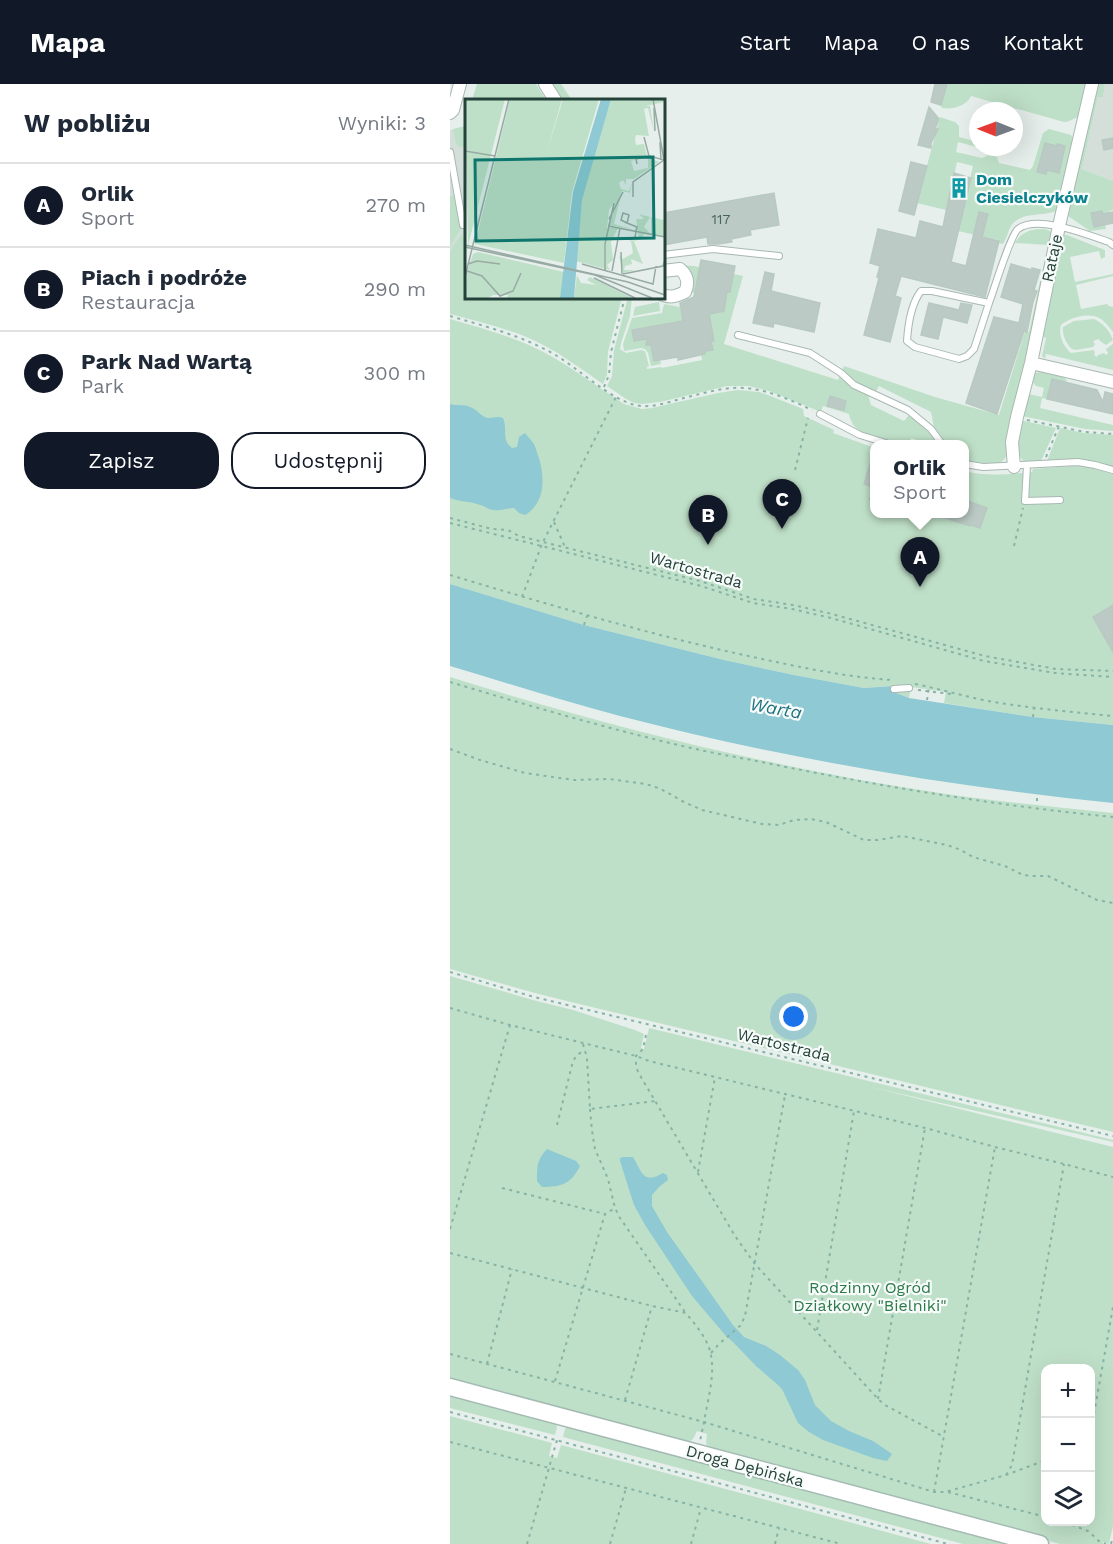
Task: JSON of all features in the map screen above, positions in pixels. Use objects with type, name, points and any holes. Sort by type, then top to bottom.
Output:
[{"type":"street","points":[[450,113],[453,110],[460,84]]},
{"type":"street","points":[[545,84],[554,99]]},
{"type":"street","name":"Rataje","points":[[1020,466],[1012,442],[1092,84]]},
{"type":"street","points":[[664,271],[680,269],[685,274],[687,286],[685,292],[675,296],[664,295]]},
{"type":"street","points":[[1031,363],[1113,382]]},
{"type":"street","name":"Droga Dębińska","points":[[450,1387],[1040,1544]]},
{"type":"lane","points":[[450,152],[463,225],[465,224]]},
{"type":"lane","points":[[989,303],[932,291],[921,291],[916,298],[907,341],[915,347],[959,359],[968,356],[974,349],[1016,230],[1024,226],[1042,224],[1059,226],[1113,245]]},
{"type":"lane","points":[[664,255],[713,249],[779,256]]},
{"type":"lane","points":[[738,335],[810,353],[841,373],[854,385],[908,410],[931,429],[939,440]]},
{"type":"lane","points":[[820,414],[860,435],[876,440]]},
{"type":"lane","points":[[969,465],[983,467],[1078,462],[1113,470]]},
{"type":"lane","points":[[1020,466],[1025,501],[1060,501]]},
{"type":"lane","points":[[894,689],[910,686]]},
{"type":"path","points":[[603,388],[609,375],[611,352],[625,298]]},
{"type":"path","points":[[450,316],[506,332],[532,343],[632,405],[655,406],[714,391],[745,388],[778,396],[820,414]]},
{"type":"path","points":[[522,597],[541,546],[616,397]]},
{"type":"path","points":[[1017,417],[1085,432],[1113,434]]},
{"type":"path","points":[[795,470],[808,418]]},
{"type":"path","points":[[1046,455],[1059,426]]},
{"type":"path","points":[[1014,546],[1023,508]]},
{"type":"path","name":"Wartostrada","points":[[450,518],[492,530],[508,530],[519,536],[700,581],[754,599],[832,614],[986,656],[1056,669],[1113,671]]},
{"type":"path","points":[[553,521],[565,547]]},
{"type":"path","name":"Wartostrada","points":[[450,523],[701,586],[753,603],[831,618],[984,661],[1056,673],[1113,677]]},
{"type":"path","points":[[450,575],[657,635],[837,674],[897,681]]},
{"type":"path","points":[[584,625],[587,615]]},
{"type":"path","points":[[450,682],[558,714],[712,752],[919,792],[1113,817]]},
{"type":"path","points":[[910,686],[946,690],[953,694]]},
{"type":"path","points":[[910,686],[946,695],[953,694],[1034,708],[1113,716]]},
{"type":"path","points":[[927,700],[929,687]]},
{"type":"path","points":[[1033,717],[1034,708]]},
{"type":"path","points":[[450,749],[525,773],[574,780],[609,779],[646,784],[702,810],[762,824],[779,825],[794,820],[811,819],[826,822],[864,840],[902,836],[947,846],[1005,866],[1023,875],[1048,876],[1096,900],[1113,903]]},
{"type":"path","points":[[1036,801],[1037,795]]},
{"type":"path","name":"Wartostrada","points":[[450,972],[544,999],[1113,1136]]},
{"type":"path","points":[[450,1008],[649,1061],[925,1128],[1113,1178]]},
{"type":"path","points":[[450,1229],[510,1025]]},
{"type":"path","points":[[646,1035],[643,1049],[636,1056],[638,1072],[697,1174],[735,1236],[755,1263],[878,1399],[894,1411],[944,1437]]},
{"type":"path","points":[[583,1043],[587,1058],[595,1149],[608,1179],[615,1208],[707,1342],[711,1354],[712,1364],[704,1422],[697,1453]]},
{"type":"path","points":[[557,1125],[573,1061],[585,1050]]},
{"type":"path","points":[[697,1174],[715,1077]]},
{"type":"path","points":[[711,1354],[741,1325],[745,1316],[785,1095]]},
{"type":"path","points":[[590,1109],[656,1101]]},
{"type":"path","points":[[817,1332],[854,1112]]},
{"type":"path","points":[[878,1399],[925,1128]]},
{"type":"path","points":[[934,1492],[995,1148]]},
{"type":"path","points":[[1006,1475],[1012,1465],[1064,1164]]},
{"type":"path","points":[[502,1188],[605,1214]]},
{"type":"path","points":[[555,1381],[605,1214],[615,1208]]},
{"type":"path","points":[[450,1253],[686,1313]]},
{"type":"path","points":[[487,1364],[512,1269]]},
{"type":"path","points":[[625,1400],[652,1306]]},
{"type":"path","points":[[1093,1418],[1113,1307]]},
{"type":"path","points":[[450,1354],[704,1422],[934,1492],[945,1492],[1041,1516]]},
{"type":"path","points":[[450,1412],[948,1544]]},
{"type":"path","points":[[527,1544],[558,1440]]},
{"type":"path","points":[[450,1442],[841,1544]]},
{"type":"path","points":[[945,1492],[1006,1475],[1041,1462]]},
{"type":"path","points":[[610,1544],[626,1488]]},
{"type":"path","points":[[691,1544],[701,1508]]},
{"type":"path","points":[[1076,1526],[1106,1544]]},
{"type":"path","points":[[775,1544],[779,1528]]},
{"type":"path","points":[[1111,1544],[1113,1537]]},
{"type":"shaded area","points":[[1105,84],[1113,84],[1113,181],[1082,169],[1098,97],[1103,97]]},
{"type":"shaded area","points":[[465,126],[465,270],[450,268],[450,130]]},
{"type":"green space","points":[[477,84],[536,84],[545,99],[472,99]]},
{"type":"green space","points":[[551,84],[561,84],[571,99],[560,99]]},
{"type":"green space","points":[[947,84],[1087,84],[1080,116],[1067,122],[1023,111],[1023,102],[992,102],[971,96],[959,106],[942,108]]},
{"type":"green space","points":[[1094,84],[1105,84],[1103,97],[1098,97],[1082,169],[1113,181],[1113,210],[1103,214],[1102,211],[1091,213],[1094,227],[1105,225],[1106,229],[1090,231],[1068,216],[1065,217]]},
{"type":"green space","points":[[940,117],[955,122],[959,126],[959,137],[969,140],[969,145],[958,142],[956,152],[982,158],[993,156],[997,157],[999,163],[1030,170],[1043,133],[1049,129],[1071,135],[1074,141],[1058,210],[1027,216],[1016,221],[1011,226],[1003,244],[998,243],[998,240],[958,231],[973,166],[957,162],[946,210],[917,203]]},
{"type":"green space","points":[[465,126],[465,146],[460,147],[456,144],[453,129]]},
{"type":"green space","points":[[450,196],[455,196],[461,229],[450,247]]},
{"type":"green space","points":[[1044,229],[1053,233],[1007,454],[1000,463],[989,465],[969,462],[969,440],[943,440],[934,427],[931,412],[879,386],[875,393],[861,386],[842,370],[844,366],[935,397],[999,415],[1025,331],[1029,332],[1048,245],[1015,243],[1020,236]]},
{"type":"green space","points":[[462,233],[463,237],[465,236],[465,298],[622,298],[608,352],[607,375],[603,384],[540,343],[501,328],[450,314],[450,251]]},
{"type":"green space","points":[[1064,235],[1105,250],[1105,257],[1101,259],[1099,251],[1070,257],[1075,282],[1113,274],[1113,276],[1076,285],[1081,309],[1107,304],[1113,307],[1113,332],[1099,318],[1084,316],[1061,325],[1062,340],[1071,353],[1094,350],[1094,355],[1097,357],[1104,353],[1106,355],[1108,353],[1106,349],[1113,344],[1113,370],[1046,354],[1045,359],[1042,356],[1046,338],[1042,336]]},
{"type":"green space","points":[[664,264],[694,266],[743,276],[724,344],[838,380],[839,377],[868,395],[871,405],[904,421],[912,415],[936,440],[880,439],[855,427],[849,414],[823,406],[821,412],[769,391],[749,386],[727,386],[642,404],[626,399],[607,386],[612,376],[614,350],[628,298],[632,298],[630,316],[620,349],[626,353],[645,351],[649,366],[647,369],[702,360],[701,355],[705,354],[705,351],[712,350],[711,341],[713,341],[703,315],[712,313],[712,310],[724,312],[727,292],[730,292],[732,283],[697,279],[696,294],[689,291],[690,278],[664,268]]},
{"type":"green space","points":[[659,302],[660,311],[633,316],[635,307]]},
{"type":"green space","points":[[664,304],[680,307],[683,321],[632,331],[634,341],[647,339],[646,344],[651,345],[654,361],[660,360],[661,364],[651,366],[645,349],[624,351],[623,344],[632,318],[662,313]]},
{"type":"green space","points":[[450,319],[500,334],[542,351],[624,404],[642,409],[738,390],[759,392],[803,409],[804,416],[834,430],[833,433],[870,446],[870,518],[969,518],[969,472],[1007,474],[1032,472],[1033,469],[1083,465],[1113,474],[1113,725],[1033,717],[944,703],[946,692],[911,687],[909,698],[894,692],[893,686],[864,688],[794,675],[584,625],[450,584]]},
{"type":"green space","points":[[1094,319],[1106,328],[1113,340],[1106,345],[1099,339],[1093,341],[1095,344],[1093,347],[1072,349],[1065,339],[1063,327],[1074,321]]},
{"type":"green space","points":[[1041,372],[1064,377],[1067,381],[1047,399],[1042,398],[1040,408],[1113,425],[1113,431],[1085,429],[1022,416],[1028,394],[1042,397],[1044,388],[1036,386],[1032,381],[1035,374]]},
{"type":"green space","points":[[1020,420],[1056,428],[1041,461],[1026,463],[1018,454]]},
{"type":"green space","points":[[1060,428],[1084,433],[1113,435],[1113,468],[1083,460],[1047,461]]},
{"type":"green space","points":[[450,677],[634,730],[820,772],[946,794],[1113,813],[1113,1132],[575,1003],[450,969]]},
{"type":"green space","name":"Rodzinny Ogród Działkowy \"Bielniki\"","points":[[450,976],[573,1010],[635,1030],[644,1034],[641,1048],[644,1049],[649,1028],[1113,1140],[1113,1142],[871,1087],[1113,1147],[1113,1526],[1109,1544],[1103,1542],[1103,1544],[1060,1544],[709,1451],[706,1443],[707,1434],[697,1431],[689,1442],[450,1382]]},
{"type":"green space","points":[[450,1392],[555,1422],[557,1427],[555,1435],[450,1408]]},
{"type":"green space","points":[[450,1416],[552,1443],[549,1456],[557,1458],[561,1445],[931,1544],[450,1544]]},
{"type":"green space","points":[[569,1425],[1020,1544],[963,1544],[563,1437]]},
{"type":"water","points":[[450,404],[468,406],[488,418],[503,418],[506,438],[512,448],[517,447],[519,437],[525,433],[534,444],[541,466],[542,490],[532,510],[525,515],[514,508],[492,510],[450,498]]},
{"type":"water","name":"Warta","points":[[450,584],[584,625],[794,675],[864,688],[894,686],[894,692],[909,698],[1033,717],[1113,725],[1113,803],[927,779],[803,758],[599,710],[450,666]]},
{"type":"water","points":[[547,1149],[576,1161],[580,1166],[569,1181],[555,1186],[542,1187],[537,1181],[538,1164]]},
{"type":"water","points":[[623,1157],[633,1157],[641,1172],[647,1177],[651,1178],[663,1173],[667,1175],[668,1180],[652,1195],[652,1206],[667,1232],[733,1325],[744,1337],[766,1346],[798,1370],[805,1380],[815,1405],[831,1421],[873,1441],[892,1454],[887,1461],[823,1440],[798,1423],[782,1389],[726,1336],[692,1296],[645,1225],[634,1205],[620,1161]]},
{"type":"building","points":[[935,84],[947,84],[941,105],[931,102]]},
{"type":"building","points":[[929,107],[939,119],[931,148],[918,145]]},
{"type":"building","points":[[1113,138],[1113,148],[1104,150],[1102,140]]},
{"type":"building","points":[[1045,143],[1065,146],[1059,173],[1047,170],[1046,174],[1037,172]]},
{"type":"building","points":[[911,162],[927,166],[914,215],[899,211]]},
{"type":"building","points":[[954,173],[971,178],[951,262],[966,266],[979,212],[988,214],[982,237],[999,241],[985,297],[901,276],[895,296],[901,298],[890,342],[864,335],[879,278],[877,277],[880,266],[870,263],[878,229],[916,238],[920,221],[943,227]]},
{"type":"building","points":[[774,193],[779,225],[750,230],[751,235],[731,239],[732,242],[708,244],[707,237],[664,245],[664,234],[667,233],[664,213]]},
{"type":"building","points":[[1102,211],[1103,214],[1113,212],[1113,223],[1094,227],[1091,213]]},
{"type":"building","points":[[701,260],[735,266],[724,311],[709,314],[714,341],[711,341],[713,350],[678,360],[678,357],[654,361],[651,345],[646,345],[647,339],[634,341],[632,330],[683,321],[680,303],[694,297]]},
{"type":"building","points":[[1011,264],[1040,270],[1027,332],[1024,331],[997,414],[966,403],[994,317],[1019,323],[1023,304],[1001,297]]},
{"type":"building","points":[[765,272],[774,274],[771,291],[820,303],[814,332],[774,323],[773,327],[753,323]]},
{"type":"building","points":[[929,303],[959,310],[961,303],[972,305],[967,323],[943,317],[938,339],[921,335]]},
{"type":"building","points":[[1052,379],[1097,390],[1103,402],[1105,392],[1113,394],[1113,414],[1047,399]]},
{"type":"building","points":[[830,396],[846,401],[844,410],[827,406]]},
{"type":"building","points":[[870,464],[870,486],[864,484]]},
{"type":"building","points":[[969,501],[987,508],[980,528],[945,518],[969,518]]},
{"type":"building","points":[[1113,605],[1113,652],[1093,617]]},
{"type":"place","name":"Dom Ciesielczyków","points":[[959,188]]},
{"type":"place","name":"Park Nad Wartą","points":[[782,529]]},
{"type":"place","name":"Piach i podróże","points":[[708,545]]},
{"type":"place","name":"Orlik","points":[[920,587]]}]
